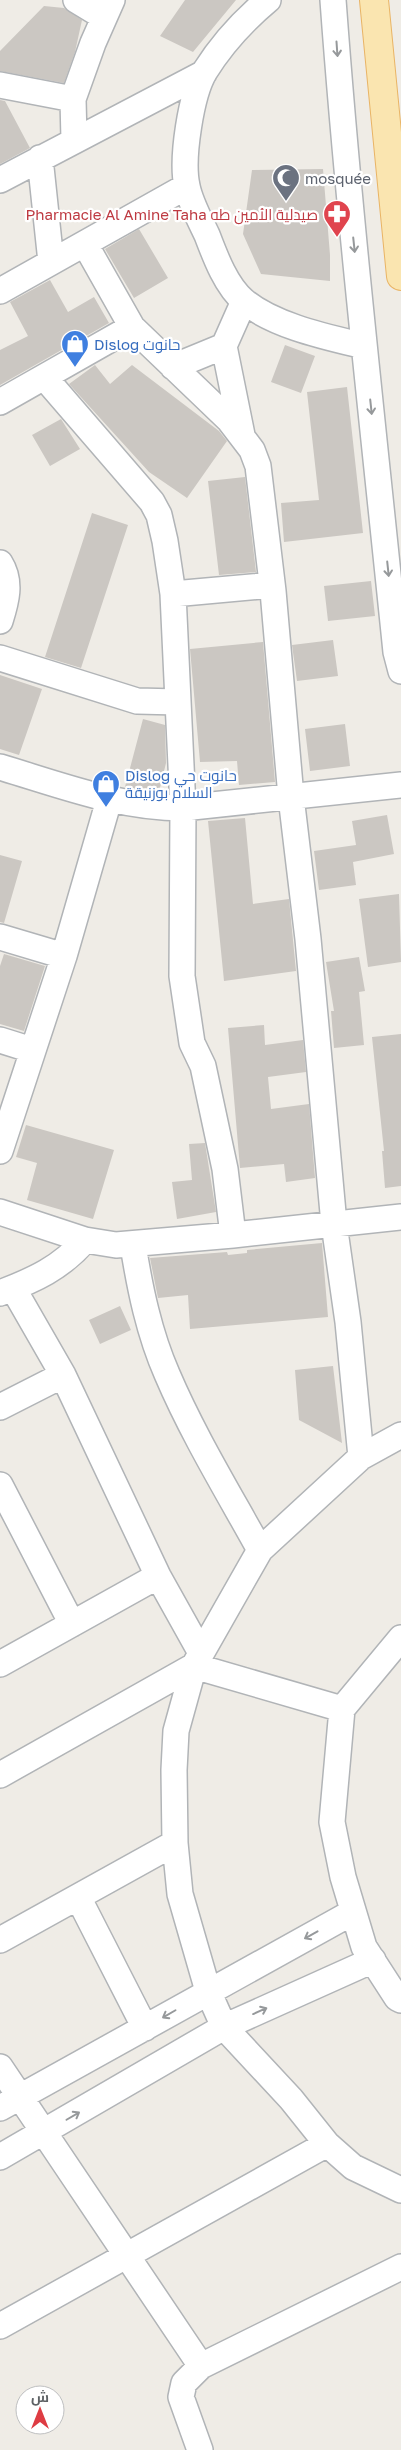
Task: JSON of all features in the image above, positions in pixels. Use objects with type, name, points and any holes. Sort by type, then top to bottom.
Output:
[{"type":"main road","points":[[374,0],[394,123],[401,276]]},
{"type":"street","points":[[74,140],[73,99],[108,9],[76,0]]},
{"type":"street","points":[[268,0],[229,38],[204,73],[190,117],[186,153],[187,186],[214,253],[230,283],[244,301],[276,319],[302,330],[364,346]]},
{"type":"street","points":[[333,0],[342,127],[364,346],[395,642],[401,671]]},
{"type":"street","points":[[0,180],[204,73]]},
{"type":"street","points":[[0,85],[73,99]]},
{"type":"street","points":[[40,158],[52,262]]},
{"type":"street","points":[[0,291],[187,186]]},
{"type":"street","points":[[85,244],[132,327],[242,435],[252,450],[258,466],[272,585],[291,797],[309,948],[334,1224],[348,1322],[361,1457]]},
{"type":"street","points":[[242,435],[224,346],[244,301]]},
{"type":"street","points":[[0,402],[132,327]]},
{"type":"street","points":[[173,367],[224,346]]},
{"type":"street","points":[[45,378],[152,502],[159,515],[165,541],[173,594],[183,808],[182,976],[192,1043],[203,1066],[222,1150],[233,1235]]},
{"type":"street","points":[[0,563],[8,590],[0,621]]},
{"type":"street","points":[[173,594],[272,585]]},
{"type":"street","points":[[0,658],[137,701],[178,702]]},
{"type":"street","points":[[0,767],[109,800],[155,808],[183,808],[401,785]]},
{"type":"street","points":[[0,1151],[64,956],[109,800]]},
{"type":"street","points":[[0,937],[64,956]]},
{"type":"street","points":[[0,1040],[32,1050]]},
{"type":"street","points":[[0,1212],[100,1244],[133,1245],[401,1217]]},
{"type":"street","points":[[85,1240],[70,1258],[52,1270],[6,1291],[63,1375],[198,1659],[342,1709]]},
{"type":"street","points":[[133,1245],[142,1298],[167,1374],[194,1430],[260,1550]]},
{"type":"street","points":[[0,1407],[63,1375]]},
{"type":"street","points":[[401,1435],[361,1457],[260,1550],[198,1659],[176,1731],[174,1770],[175,1843],[180,1894],[208,1991],[224,2027],[291,2099],[327,2144],[353,2167],[401,2190]]},
{"type":"street","points":[[0,1485],[10,1529],[72,1624]]},
{"type":"street","points":[[0,1664],[158,1576]]},
{"type":"street","points":[[401,1638],[342,1709],[332,1822],[343,1877],[364,1947],[397,1998],[401,2000]]},
{"type":"street","points":[[0,1775],[198,1659]]},
{"type":"street","points":[[0,1940],[175,1843]]},
{"type":"street","points":[[78,1897],[145,2028]]},
{"type":"street","points":[[10,2102],[354,1912]]},
{"type":"street","points":[[0,2157],[224,2027],[372,1960]]},
{"type":"street","points":[[0,2067],[10,2102],[44,2133],[201,2366]]},
{"type":"street","points":[[0,2326],[327,2144]]},
{"type":"street","points":[[200,2450],[181,2397],[184,2383],[201,2366],[401,2267]]},
{"type":"building","points":[[185,0],[236,0],[193,52],[160,36]]},
{"type":"building","points":[[44,6],[64,8],[82,20],[75,52],[64,83],[0,71],[0,51]]},
{"type":"building","points":[[0,100],[5,101],[30,148],[0,164]]},
{"type":"building","name":"mosquée","points":[[323,169],[330,255],[330,281],[261,274],[243,234],[252,170]]},
{"type":"building","points":[[139,229],[168,278],[134,298],[105,249]]},
{"type":"building","points":[[50,280],[68,312],[94,297],[109,323],[0,385],[0,350],[28,336],[10,302]]},
{"type":"building","points":[[285,345],[315,356],[301,393],[271,382]]},
{"type":"building","points":[[95,365],[110,384],[132,365],[219,431],[227,441],[187,498],[149,472],[69,384]]},
{"type":"building","points":[[347,387],[363,533],[284,542],[281,503],[319,500],[307,392]]},
{"type":"building","points":[[61,419],[80,449],[50,466],[32,435]]},
{"type":"building","points":[[245,477],[256,572],[219,575],[208,481]]},
{"type":"building","points":[[92,513],[128,525],[81,668],[45,657]]},
{"type":"building","points":[[371,581],[375,616],[328,621],[324,586]]},
{"type":"building","points":[[333,640],[338,676],[297,681],[292,645]]},
{"type":"building","points":[[263,642],[275,782],[239,785],[237,761],[200,762],[190,649]]},
{"type":"building","points":[[0,675],[42,689],[19,755],[0,749]]},
{"type":"building","points":[[143,719],[165,725],[166,763],[159,792],[125,787]]},
{"type":"building","points":[[345,724],[350,766],[310,771],[305,729]]},
{"type":"building","points":[[387,815],[394,854],[353,862],[356,885],[319,890],[314,851],[356,845],[352,821]]},
{"type":"building","points":[[245,818],[253,904],[289,899],[296,971],[224,981],[208,821]]},
{"type":"building","points":[[0,855],[22,861],[4,923],[0,922]]},
{"type":"building","points":[[399,894],[401,962],[368,967],[359,899]]},
{"type":"building","points":[[4,954],[45,966],[24,1031],[0,1024],[0,966]]},
{"type":"building","points":[[359,957],[365,991],[359,992],[364,1045],[334,1048],[331,1011],[334,1011],[326,962]]},
{"type":"building","points":[[264,1025],[265,1045],[303,1040],[306,1072],[268,1077],[271,1109],[309,1104],[315,1178],[286,1182],[284,1164],[240,1168],[228,1028]]},
{"type":"building","points":[[401,1034],[401,1186],[385,1188],[382,1151],[384,1151],[372,1037]]},
{"type":"building","points":[[26,1125],[114,1150],[93,1219],[27,1200],[37,1163],[16,1157]]},
{"type":"building","points":[[205,1143],[216,1212],[177,1219],[172,1182],[192,1180],[189,1144]]},
{"type":"building","points":[[322,1243],[328,1317],[190,1329],[188,1295],[158,1298],[150,1258],[227,1252],[228,1255],[247,1253],[247,1250]]},
{"type":"building","points":[[120,1306],[131,1330],[100,1344],[89,1320]]},
{"type":"building","points":[[333,1366],[342,1443],[299,1420],[295,1370]]},
{"type":"place","name":"mosquée","points":[[286,202]]},
{"type":"place","name":"Pharmacie Al Amine Taha صيدلية الأمين طه","points":[[337,238]]},
{"type":"place","name":"Dislog حانوت","points":[[75,368]]},
{"type":"place","name":"Dislog حانوت حي السلام بوزنيقة","points":[[106,808]]}]
